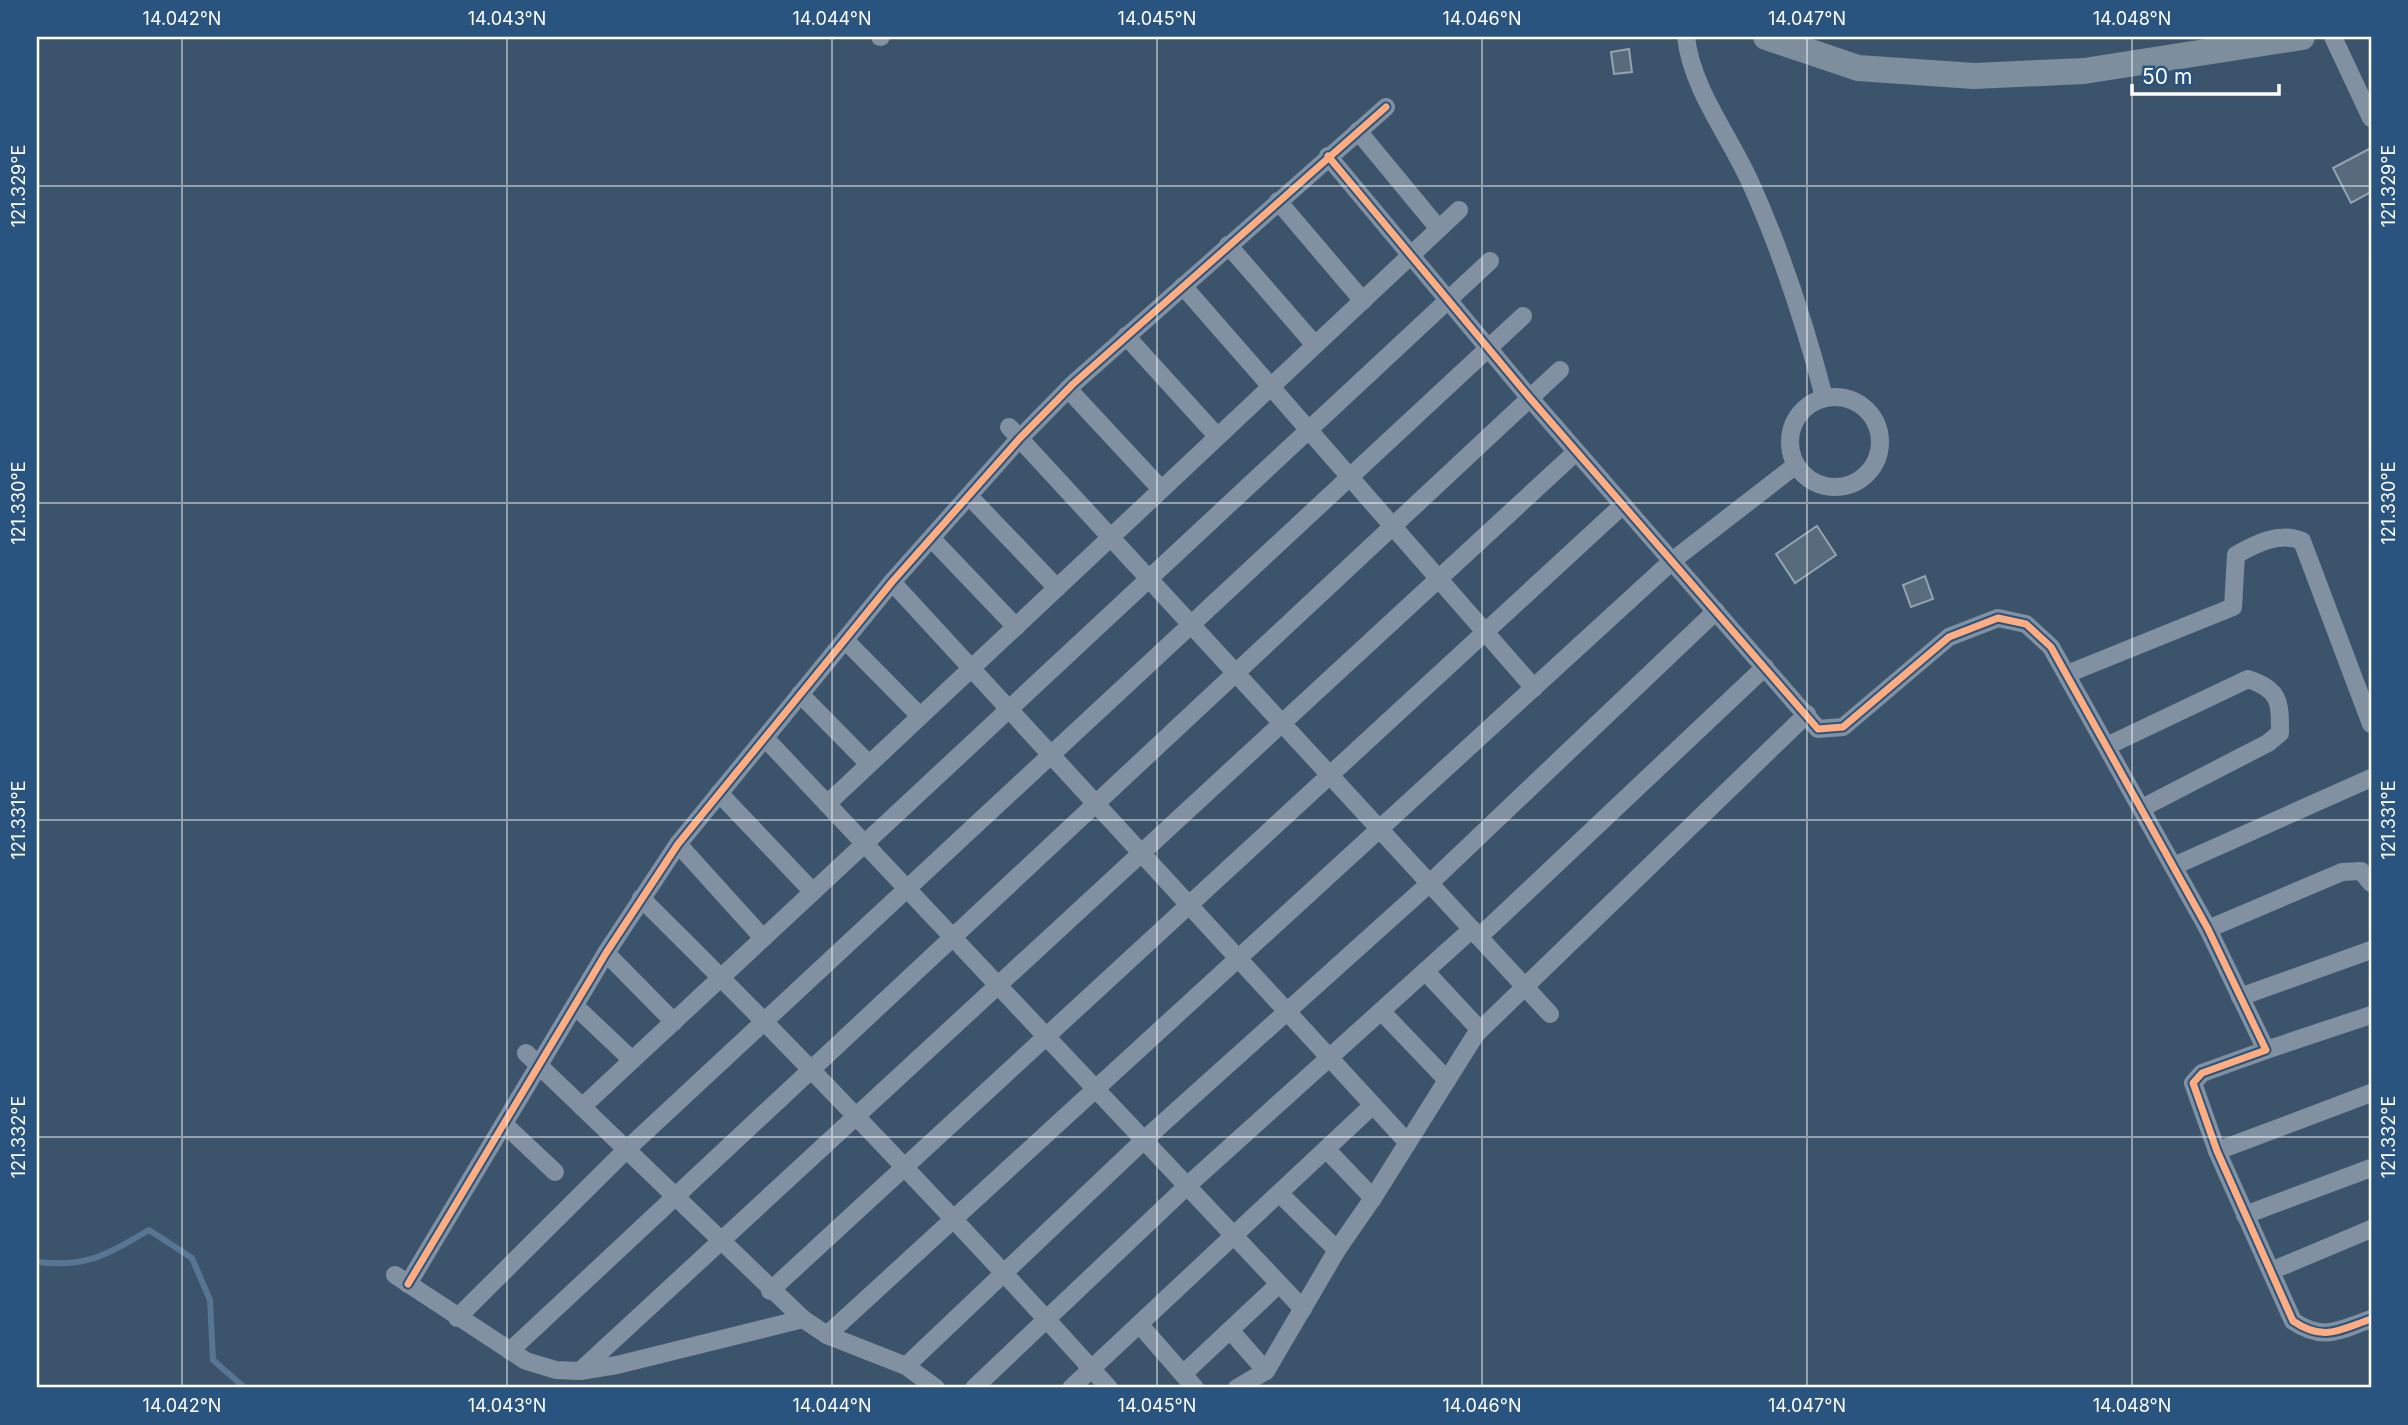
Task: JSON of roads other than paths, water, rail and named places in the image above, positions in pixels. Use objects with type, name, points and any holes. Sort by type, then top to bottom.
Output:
[{"type":"street","points":[[1686,37],[1701,87],[1750,181],[1774,240],[1804,321],[1824,397]]},
{"type":"street","points":[[1766,37],[1858,68],[1974,76],[2084,71],[2302,37]]},
{"type":"street","points":[[2333,37],[2371,118]]},
{"type":"street","points":[[803,1319],[580,1371],[556,1370],[510,1351],[402,1279],[504,1124],[533,1059],[575,1006],[606,953],[678,844],[892,582],[969,495],[1014,433],[1068,389],[1386,107]]},
{"type":"street","points":[[1358,131],[1439,229]]},
{"type":"street","points":[[1328,156],[1576,452],[1818,729],[1843,727],[1949,637],[1998,618],[2026,624],[2051,647],[2208,929],[2266,1049]]},
{"type":"street","points":[[1278,201],[1363,301]]},
{"type":"street","points":[[827,804],[1459,210]]},
{"type":"street","points":[[1228,245],[1315,345]]},
{"type":"street","points":[[582,1107],[1490,261]]},
{"type":"street","points":[[1183,286],[1534,688]]},
{"type":"street","points":[[457,1318],[626,1150],[1523,316]]},
{"type":"street","points":[[1126,336],[1217,436]]},
{"type":"street","points":[[510,1351],[811,1066],[1560,370]]},
{"type":"street","points":[[1068,389],[1161,489]]},
{"type":"street","points":[[1824,397],[1846,397],[1866,407],[1878,426],[1881,448],[1872,469],[1855,483],[1833,488],[1812,481],[1796,465],[1790,445],[1793,424],[1805,407],[1824,397]]},
{"type":"street","points":[[1014,433],[1380,827],[1549,1014]]},
{"type":"street","points":[[580,1371],[1576,452]]},
{"type":"street","points":[[827,1335],[1672,561],[1796,465]]},
{"type":"street","points":[[969,495],[1057,588]]},
{"type":"street","points":[[770,1291],[1623,505]]},
{"type":"street","points":[[2067,674],[2233,607],[2236,555],[2256,543],[2291,536],[2302,541],[2371,724]]},
{"type":"street","points":[[932,539],[1016,627]]},
{"type":"street","points":[[892,582],[1407,1142]]},
{"type":"street","points":[[906,1366],[1144,1140],[1430,883],[1716,611]]},
{"type":"street","points":[[845,640],[920,716]]},
{"type":"street","points":[[974,1388],[1187,1186],[1425,971],[1475,933],[1765,667]]},
{"type":"street","points":[[2107,747],[2248,679],[2269,686],[2280,705],[2280,733],[2268,743],[2142,808]]},
{"type":"street","points":[[800,694],[869,764]]},
{"type":"street","points":[[1237,1388],[1266,1371],[1337,1250],[1480,1030],[1807,715]]},
{"type":"street","points":[[765,738],[1303,1309]]},
{"type":"street","points":[[2174,866],[2371,778]]},
{"type":"street","points":[[719,793],[813,892]]},
{"type":"street","points":[[678,844],[763,938]]},
{"type":"street","points":[[2208,929],[2342,872],[2361,871],[2371,883]]},
{"type":"street","points":[[641,898],[858,1115],[1108,1388]]},
{"type":"street","points":[[2240,998],[2371,950]]},
{"type":"street","points":[[606,953],[674,1022]]},
{"type":"street","points":[[1425,971],[1480,1030]]},
{"type":"street","points":[[575,1006],[632,1060]]},
{"type":"street","points":[[1381,1011],[1447,1080]]},
{"type":"street","points":[[2371,1015],[2202,1073],[2193,1083],[2217,1151],[2293,1321],[2309,1332],[2326,1335],[2371,1319]]},
{"type":"street","points":[[533,1059],[770,1291],[803,1319],[827,1335],[906,1366],[936,1388]]},
{"type":"street","points":[[2217,1151],[2371,1093]]},
{"type":"street","points":[[1071,1388],[1235,1238],[1373,1105]]},
{"type":"street","points":[[504,1124],[555,1172]]},
{"type":"street","points":[[1326,1150],[1373,1198]]},
{"type":"street","points":[[2245,1215],[2371,1168]]},
{"type":"street","points":[[1280,1194],[1337,1250]]},
{"type":"street","points":[[2271,1271],[2371,1229]]},
{"type":"street","points":[[1183,1374],[1279,1284]]},
{"type":"street","points":[[1140,1325],[1195,1388]]},
{"type":"street","points":[[1230,1330],[1266,1371]]},
{"type":"waterway","points":[[37,1262],[69,1263],[96,1258],[149,1230],[192,1258],[210,1300],[213,1360],[245,1388]]}]
